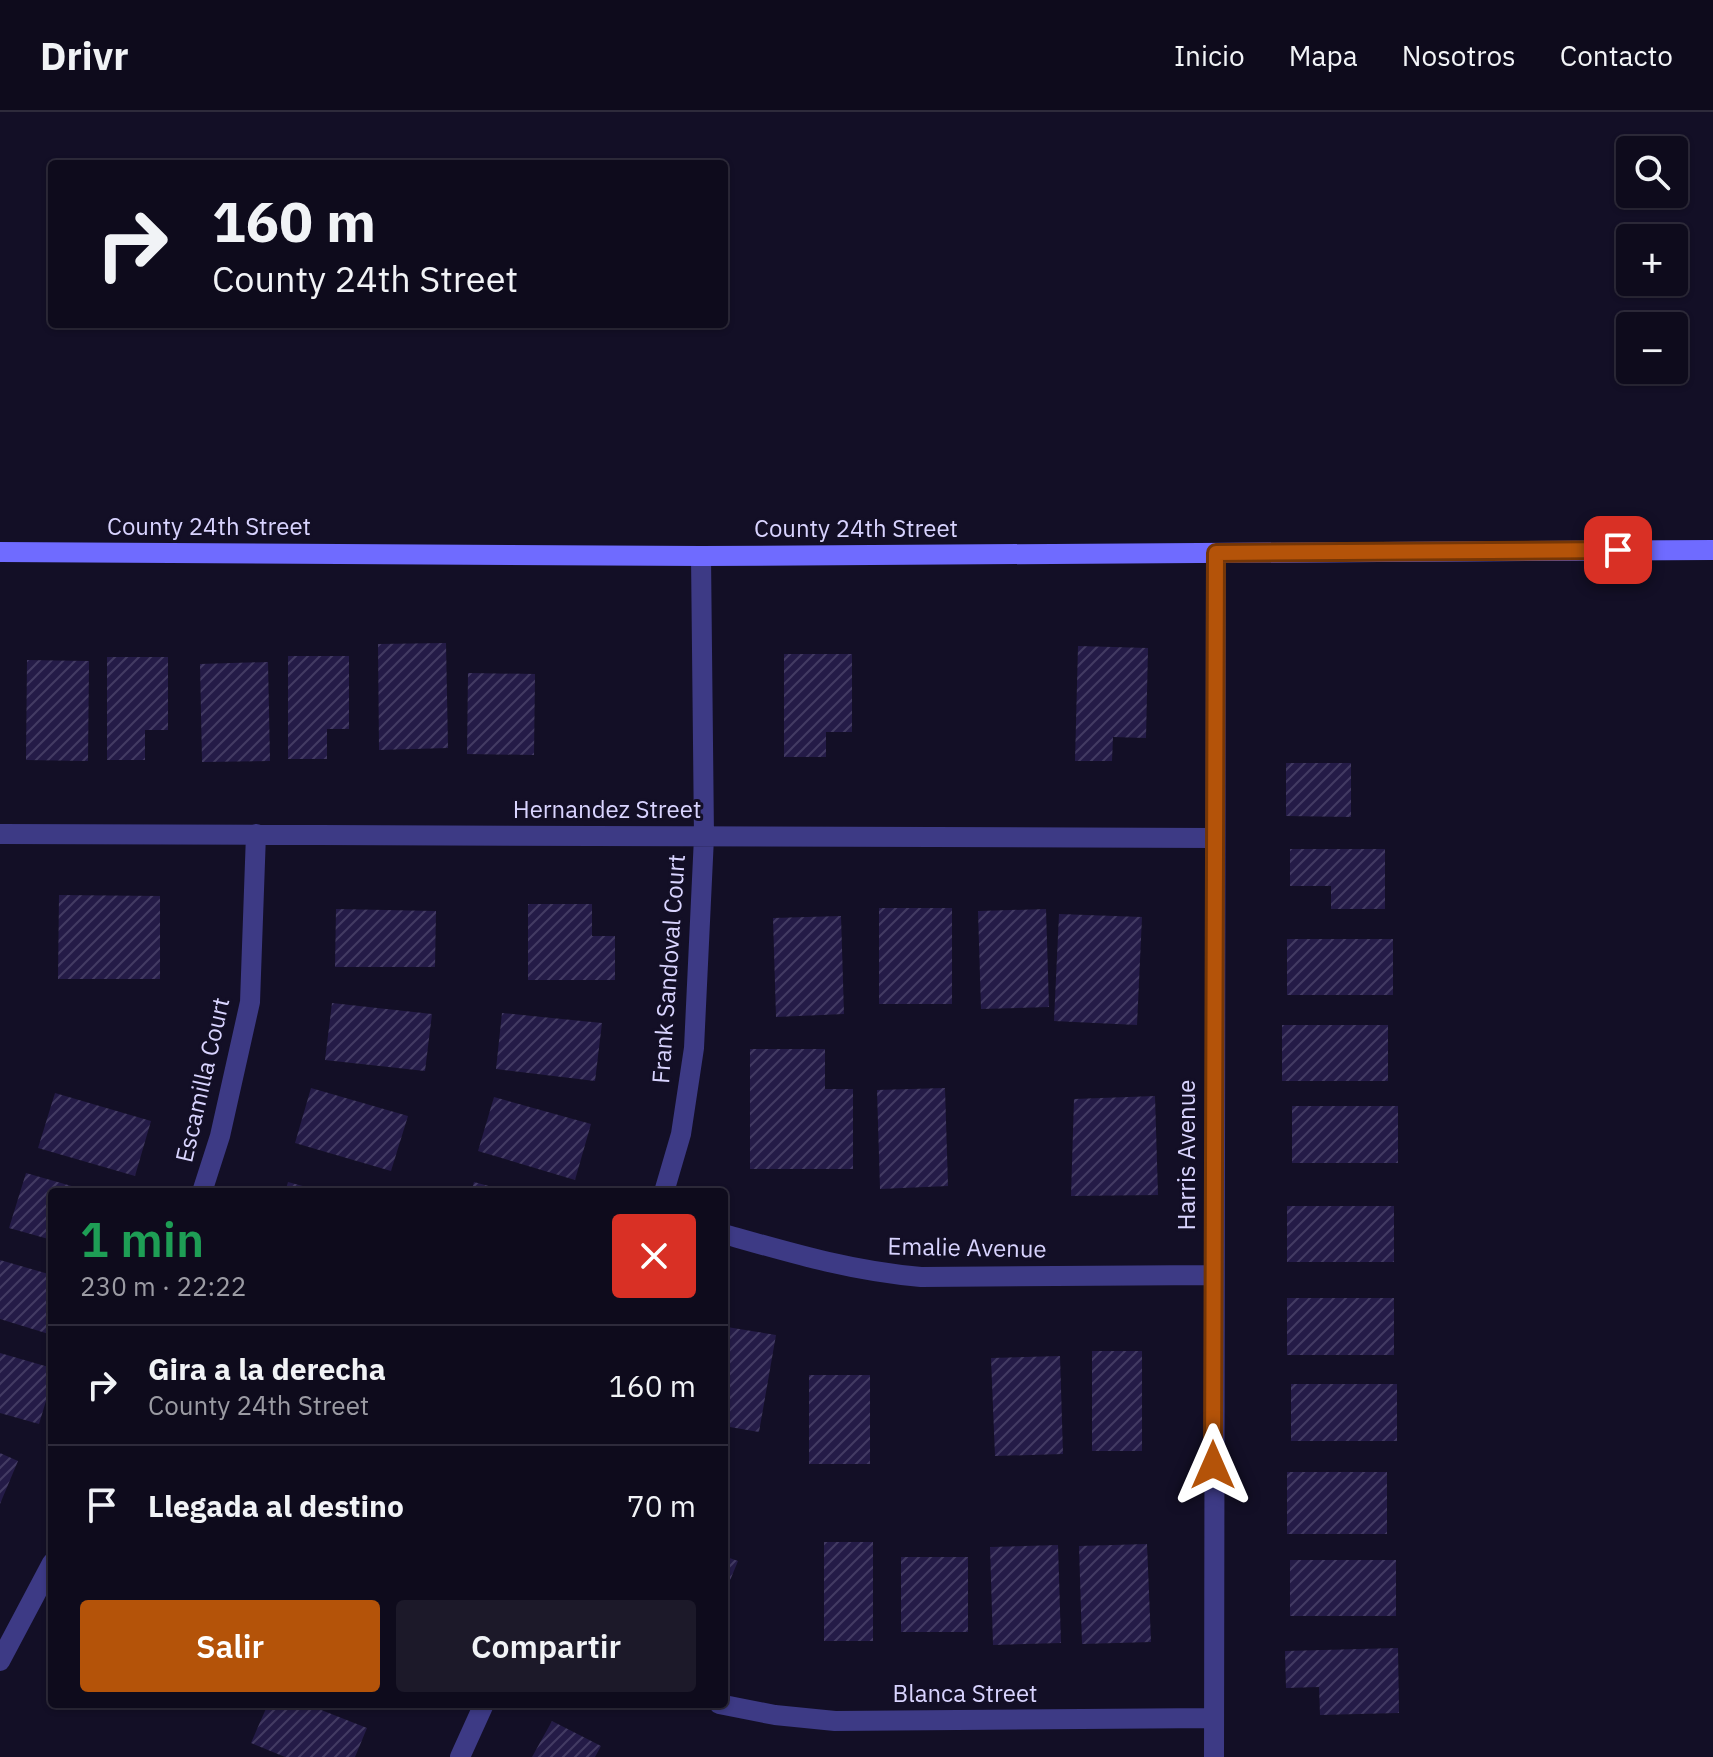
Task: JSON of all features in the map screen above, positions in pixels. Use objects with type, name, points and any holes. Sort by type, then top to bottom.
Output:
[{"type":"main road","name":"County 24th Street","points":[[0,552],[701,556],[1713,550]]},
{"type":"street","name":"Harris Avenue","points":[[1214,1757],[1213,838],[1216,553]]},
{"type":"street","name":"Frank Sandoval Court","points":[[665,1188],[681,1134],[694,1048],[704,837],[701,556]]},
{"type":"street","name":"Hernandez Street","points":[[0,834],[1213,838]]},
{"type":"street","name":"Escamilla Court","points":[[203,1188],[220,1136],[250,1002],[256,834]]},
{"type":"street","name":"Emalie Avenue","points":[[728,1235],[830,1265],[879,1274],[921,1277],[1213,1275]]},
{"type":"street","points":[[0,1661],[48,1571]]},
{"type":"street","name":"Blanca Street","points":[[728,1706],[775,1715],[835,1721],[1213,1718]]},
{"type":"street","points":[[460,1757],[482,1708]]},
{"type":"building","points":[[446,643],[448,748],[379,750],[378,644]]},
{"type":"building","points":[[1078,646],[1148,648],[1146,738],[1113,737],[1112,761],[1075,761]]},
{"type":"building","points":[[784,654],[852,654],[852,732],[826,732],[826,757],[784,757]]},
{"type":"building","points":[[288,656],[349,656],[349,729],[327,729],[327,759],[288,759]]},
{"type":"building","points":[[107,657],[168,657],[168,730],[145,730],[145,760],[107,760]]},
{"type":"building","points":[[27,660],[89,661],[88,761],[26,760]]},
{"type":"building","points":[[268,662],[270,761],[202,762],[200,664]]},
{"type":"building","points":[[468,673],[535,674],[534,755],[467,754]]},
{"type":"building","points":[[1286,763],[1351,763],[1351,817],[1286,816]]},
{"type":"building","points":[[1290,849],[1385,849],[1385,909],[1331,909],[1331,886],[1290,886]]},
{"type":"building","points":[[59,895],[160,896],[160,979],[58,979]]},
{"type":"building","points":[[528,904],[592,904],[592,936],[615,936],[615,980],[528,980]]},
{"type":"building","points":[[879,908],[952,908],[952,1004],[879,1004]]},
{"type":"building","points":[[336,909],[436,911],[435,967],[335,967]]},
{"type":"building","points":[[1046,909],[1049,1007],[981,1009],[978,911]]},
{"type":"building","points":[[1059,914],[1142,917],[1137,1025],[1054,1021]]},
{"type":"building","points":[[841,916],[844,1014],[776,1017],[773,918]]},
{"type":"building","points":[[1287,939],[1393,939],[1393,995],[1287,995]]},
{"type":"building","points":[[332,1003],[432,1014],[425,1071],[325,1060]]},
{"type":"building","points":[[502,1013],[602,1023],[595,1081],[496,1069]]},
{"type":"building","points":[[1282,1025],[1388,1025],[1388,1081],[1282,1081]]},
{"type":"building","points":[[750,1049],[825,1049],[825,1089],[853,1089],[853,1169],[750,1169]]},
{"type":"building","points":[[311,1088],[408,1116],[391,1171],[295,1143]]},
{"type":"building","points":[[945,1088],[948,1186],[880,1189],[877,1090]]},
{"type":"building","points":[[55,1093],[151,1121],[135,1176],[38,1148]]},
{"type":"building","points":[[1155,1096],[1158,1195],[1071,1196],[1074,1099]]},
{"type":"building","points":[[494,1097],[591,1124],[575,1180],[478,1151]]},
{"type":"building","points":[[1292,1106],[1398,1106],[1398,1163],[1292,1163]]},
{"type":"building","points":[[26,1173],[78,1188],[48,1188],[48,1239],[9,1228]]},
{"type":"building","points":[[288,1182],[310,1188],[286,1188]]},
{"type":"building","points":[[474,1182],[496,1188],[472,1188]]},
{"type":"building","points":[[1287,1206],[1394,1206],[1394,1262],[1287,1262]]},
{"type":"building","points":[[0,1260],[48,1274],[48,1334],[0,1319]]},
{"type":"building","points":[[1287,1298],[1394,1298],[1394,1355],[1287,1355]]},
{"type":"building","points":[[728,1327],[776,1335],[759,1432],[728,1427]]},
{"type":"building","points":[[1092,1351],[1142,1351],[1142,1451],[1092,1451]]},
{"type":"building","points":[[0,1353],[48,1367],[48,1394],[39,1424],[0,1413]]},
{"type":"building","points":[[1060,1356],[1063,1454],[995,1456],[991,1358]]},
{"type":"building","points":[[809,1375],[870,1375],[870,1464],[809,1464]]},
{"type":"building","points":[[1291,1384],[1397,1384],[1397,1441],[1291,1441]]},
{"type":"building","points":[[0,1453],[18,1461],[0,1504]]},
{"type":"building","points":[[1287,1472],[1387,1472],[1387,1534],[1287,1534]]},
{"type":"building","points":[[824,1542],[873,1542],[873,1641],[824,1641]]},
{"type":"building","points":[[1147,1544],[1151,1642],[1082,1644],[1079,1546]]},
{"type":"building","points":[[1058,1545],[1061,1643],[993,1645],[990,1547]]},
{"type":"building","points":[[728,1557],[738,1561],[728,1585]]},
{"type":"building","points":[[901,1557],[968,1557],[968,1632],[901,1632]]},
{"type":"building","points":[[1290,1560],[1396,1560],[1396,1616],[1290,1616]]},
{"type":"building","points":[[1398,1648],[1399,1713],[1320,1715],[1319,1687],[1286,1688],[1285,1651]]},
{"type":"building","points":[[266,1708],[316,1708],[367,1728],[355,1757],[285,1757],[251,1743]]},
{"type":"building","points":[[552,1721],[601,1746],[595,1757],[532,1757]]},
{"type":"route","points":[[1213,1465],[1216,553],[1618,550]]}]
